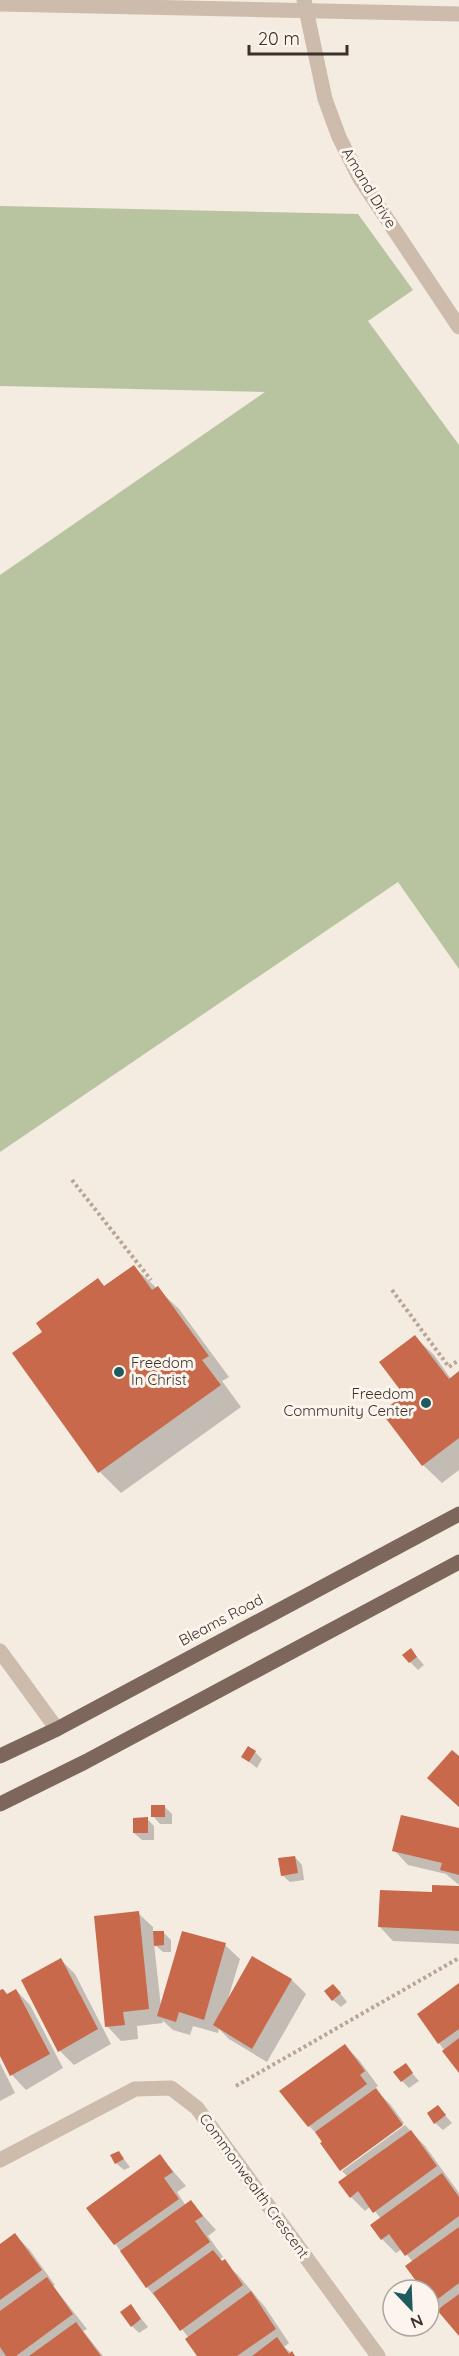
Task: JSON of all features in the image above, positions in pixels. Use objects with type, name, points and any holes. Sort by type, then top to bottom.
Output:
[{"type":"main road","name":"Bleams Road","points":[[0,1756],[57,1729],[459,1514]]},
{"type":"main road","points":[[0,1804],[85,1762],[459,1562]]},
{"type":"street","points":[[0,4],[305,5],[459,14]]},
{"type":"street","name":"Amand Drive","points":[[305,5],[324,99],[339,137],[359,177],[459,327]]},
{"type":"street","points":[[0,1651],[57,1729]]},
{"type":"street","name":"Commonwealth Crescent","points":[[0,2160],[135,2089],[171,2088],[197,2108],[378,2356]]},
{"type":"path","points":[[72,1180],[151,1280]]},
{"type":"path","points":[[393,1290],[449,1367],[459,1360]]},
{"type":"path","points":[[236,2086],[459,1958]]},
{"type":"green space","points":[[0,206],[358,214],[413,290],[368,321],[459,445],[459,969],[398,882],[0,1152],[0,575],[265,392],[0,386]]},
{"type":"building","name":"Freedom In Christ","points":[[134,1265],[152,1290],[158,1286],[209,1356],[202,1360],[221,1385],[98,1473],[12,1353],[42,1332],[36,1323],[98,1278],[104,1286]]},
{"type":"building","name":"Freedom Community Center","points":[[415,1335],[449,1379],[459,1371],[459,1438],[422,1466],[381,1412],[404,1395],[379,1362]]},
{"type":"building","points":[[411,1648],[417,1657],[409,1663],[402,1655]]},
{"type":"building","points":[[248,1746],[256,1751],[249,1762],[241,1757]]},
{"type":"building","points":[[452,1750],[459,1756],[459,1807],[427,1778]]},
{"type":"building","points":[[151,1805],[165,1805],[165,1817],[151,1817]]},
{"type":"building","points":[[401,1815],[459,1828],[459,1875],[440,1870],[442,1863],[392,1851]]},
{"type":"building","points":[[148,1817],[148,1833],[133,1833],[133,1818]]},
{"type":"building","points":[[295,1856],[298,1873],[281,1876],[278,1858]]},
{"type":"building","points":[[432,1885],[459,1886],[459,1931],[378,1927],[380,1890],[432,1892]]},
{"type":"building","points":[[139,1911],[149,2009],[123,2012],[125,2025],[105,2027],[94,1916]]},
{"type":"building","points":[[153,1931],[164,1931],[164,1945],[154,1946]]},
{"type":"building","points":[[182,1931],[226,1943],[204,2020],[179,2012],[176,2022],[157,2016]]},
{"type":"building","points":[[252,1956],[292,1979],[252,2049],[213,2025]]},
{"type":"building","points":[[61,1958],[98,2029],[58,2052],[21,1980]]},
{"type":"building","points":[[459,1983],[459,2029],[438,2044],[417,2014]]},
{"type":"building","points":[[333,1984],[341,1993],[332,2001],[324,1991]]},
{"type":"building","points":[[3,1989],[7,1994],[16,1989],[50,2054],[10,2076],[0,2056],[0,1990]]},
{"type":"building","points":[[459,2038],[459,2073],[442,2051]]},
{"type":"building","points":[[345,2044],[365,2071],[360,2075],[367,2084],[308,2127],[279,2091]]},
{"type":"building","points":[[406,2063],[413,2073],[401,2082],[393,2072]]},
{"type":"building","points":[[376,2088],[403,2125],[340,2171],[315,2132]]},
{"type":"building","points":[[438,2105],[446,2115],[434,2124],[427,2113]]},
{"type":"building","points":[[411,2130],[437,2166],[373,2213],[358,2191],[350,2198],[338,2182]]},
{"type":"building","points":[[119,2151],[124,2159],[115,2164],[110,2155]]},
{"type":"building","points":[[160,2154],[173,2172],[164,2178],[179,2199],[114,2245],[86,2208]]},
{"type":"building","points":[[442,2173],[459,2197],[459,2216],[405,2256],[389,2234],[381,2240],[370,2225]]},
{"type":"building","points":[[191,2200],[203,2216],[195,2221],[210,2242],[146,2288],[120,2251]]},
{"type":"building","points":[[459,2227],[459,2283],[441,2297],[441,2278],[414,2278],[405,2266]]},
{"type":"building","points":[[15,2233],[42,2270],[0,2300],[0,2244]]},
{"type":"building","points":[[213,2250],[222,2261],[225,2259],[243,2285],[180,2331],[153,2293]]},
{"type":"building","points":[[47,2277],[73,2314],[16,2356],[6,2356],[0,2347],[0,2311]]},
{"type":"building","points":[[251,2291],[276,2329],[237,2356],[197,2356],[185,2339]]},
{"type":"building","points":[[459,2294],[459,2336],[441,2315],[441,2307]]},
{"type":"building","points":[[131,2304],[141,2319],[131,2327],[120,2312]]},
{"type":"building","points":[[76,2322],[101,2356],[29,2356]]},
{"type":"building","points":[[277,2337],[289,2354],[292,2351],[295,2356],[252,2356]]},
{"type":"place","name":"Freedom In Christ","points":[[119,1372]]},
{"type":"place","name":"Freedom Community Center","points":[[426,1403]]}]
